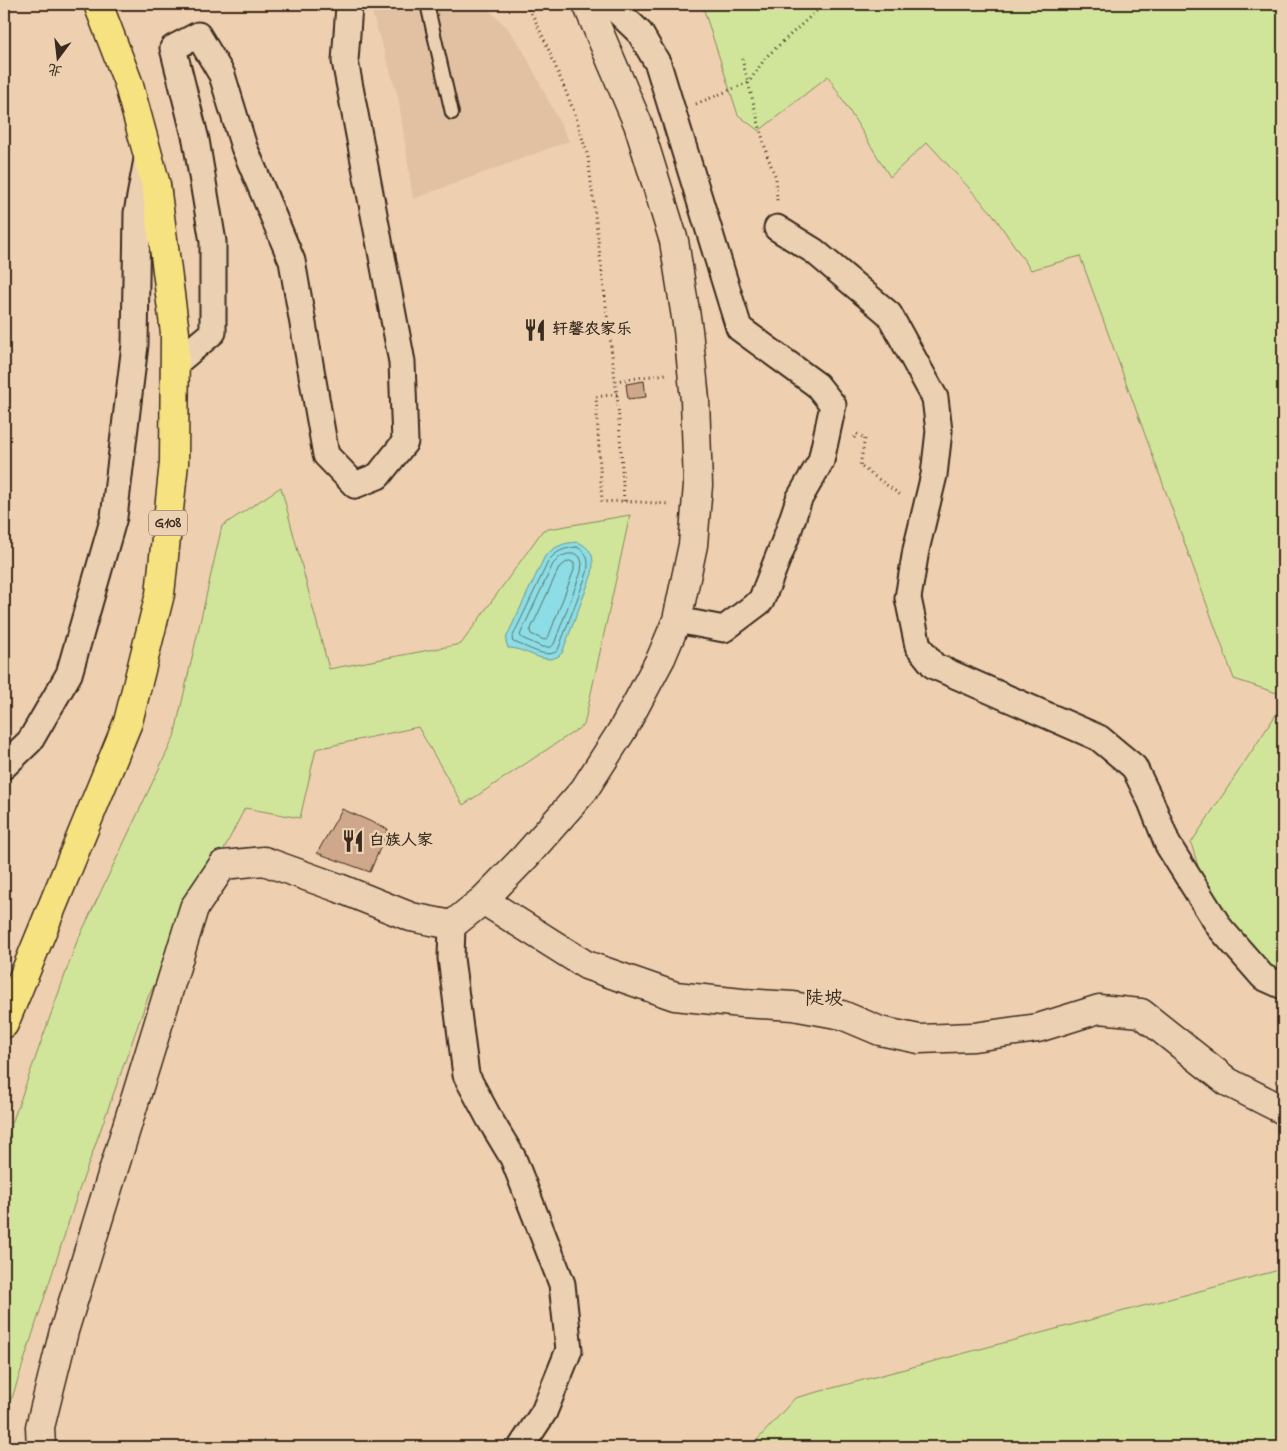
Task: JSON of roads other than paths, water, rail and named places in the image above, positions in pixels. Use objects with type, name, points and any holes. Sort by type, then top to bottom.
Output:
[{"type":"highway","name":"G108","points":[[4,1024],[128,722],[160,594],[174,463],[175,333],[156,185],[128,82],[98,4]]},
{"type":"street","points":[[175,364],[213,332],[213,242],[196,140],[173,48],[198,34],[222,75],[244,147],[292,262],[326,455],[355,485],[378,476],[405,442],[402,362],[345,61],[350,4]]},
{"type":"street","points":[[521,1447],[544,1412],[569,1350],[562,1284],[513,1158],[466,1075],[451,958],[452,925],[483,900],[525,857],[584,790],[623,730],[661,658],[677,620],[694,545],[698,486],[695,400],[688,330],[674,241],[638,124],[588,4]]},
{"type":"street","points":[[610,4],[640,33],[658,64],[739,328],[818,384],[833,405],[821,461],[799,499],[761,601],[724,630],[677,620]]},
{"type":"street","points":[[4,766],[30,740],[69,674],[114,517],[134,345],[137,213],[148,154]]},
{"type":"street","points":[[777,228],[814,252],[888,314],[936,398],[939,431],[934,475],[916,550],[908,598],[918,646],[934,666],[1099,738],[1134,767],[1151,802],[1168,845],[1220,928],[1263,977],[1283,986]]},
{"type":"street","points":[[42,1447],[40,1427],[64,1332],[194,908],[223,865],[264,861],[411,917],[452,925]]},
{"type":"street","points":[[483,900],[586,965],[675,996],[742,1004],[793,1006],[842,1015],[880,1030],[919,1039],[974,1037],[1038,1028],[1099,1009],[1141,1013],[1228,1082],[1283,1110]]},
{"type":"lane","points":[[427,4],[452,113]]},
{"type":"water","points":[[578,542],[587,548],[592,555],[592,574],[562,653],[550,659],[508,648],[507,636],[545,556],[560,546]]},
{"type":"place","name":"轩馨农家乐","points":[[535,330]]},
{"type":"place","name":"白族人家","points":[[353,841]]},
{"type":"district","name":"陡坡","points":[[824,999]]}]
